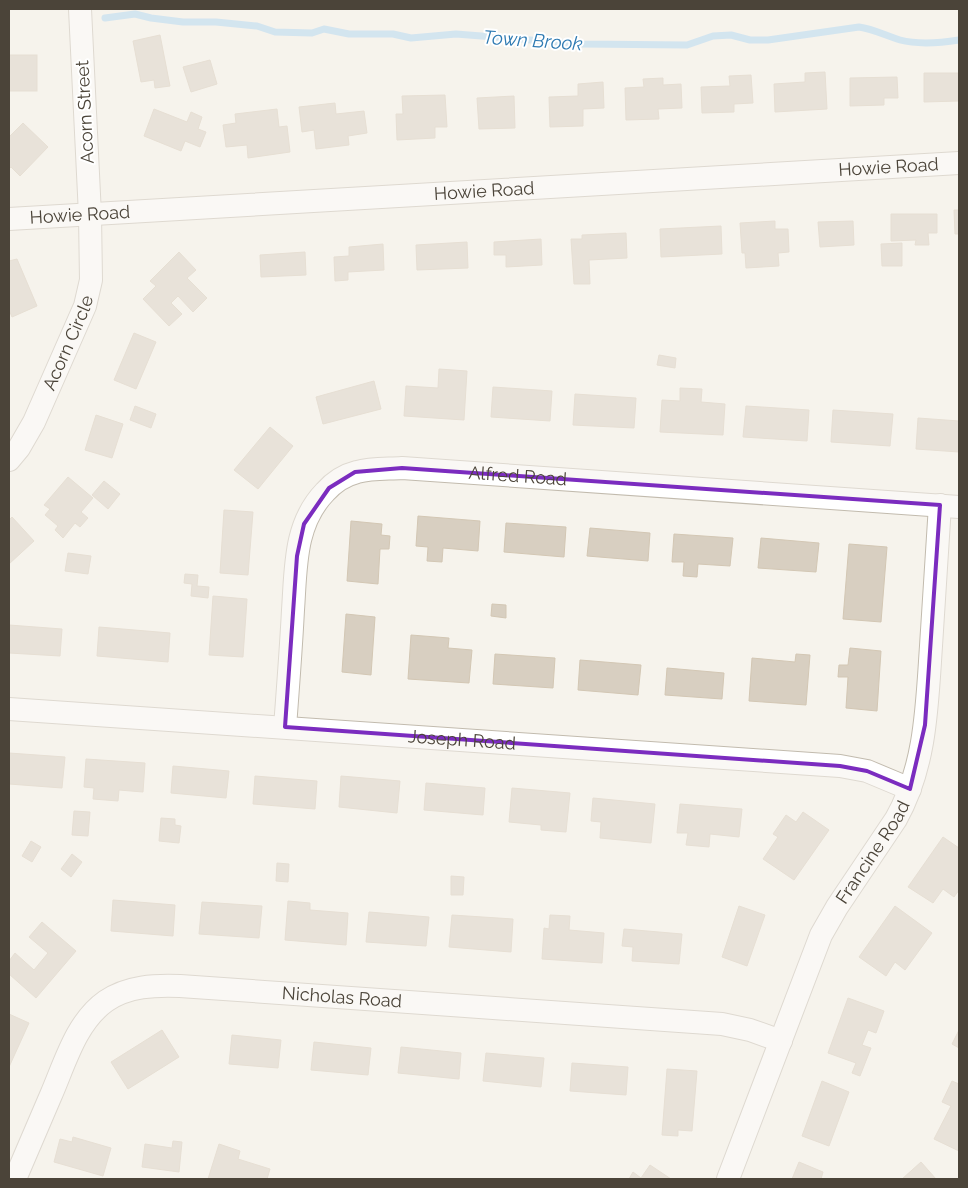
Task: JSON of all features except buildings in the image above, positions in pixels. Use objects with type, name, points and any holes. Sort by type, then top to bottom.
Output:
[{"type":"street","name":"Acorn Street","points":[[80,9],[90,215]]},
{"type":"street","name":"Howie Road","points":[[9,220],[959,163]]},
{"type":"street","name":"Acorn Circle","points":[[9,460],[19,448],[34,422],[84,306],[91,280],[90,215]]},
{"type":"street","name":"Alfred Road","points":[[285,727],[297,556],[304,524],[318,498],[341,479],[355,472],[402,468],[950,506]]},
{"type":"street","name":"Francine Road","points":[[728,1179],[815,950],[828,921],[896,819],[910,789],[919,758],[925,725],[950,506]]},
{"type":"street","name":"Joseph Road","points":[[9,709],[840,766],[867,771],[910,789]]},
{"type":"street","name":"Nicholas Road","points":[[15,1179],[72,1048],[86,1021],[95,1011],[112,998],[124,992],[147,986],[180,986],[722,1024],[750,1030],[781,1041]]},
{"type":"highlighted area","points":[[402,468],[940,505],[925,725],[910,789],[867,771],[840,766],[285,727],[297,556],[304,524],[329,488],[355,472]]},
{"type":"waterway","name":"Town Brook","points":[[105,18],[135,14],[183,22],[216,22],[257,26],[275,32],[312,33],[324,29],[349,34],[393,34],[411,38],[456,34],[581,44],[687,45],[713,36],[731,35],[750,40],[768,40],[859,27],[915,43],[959,40]]}]
